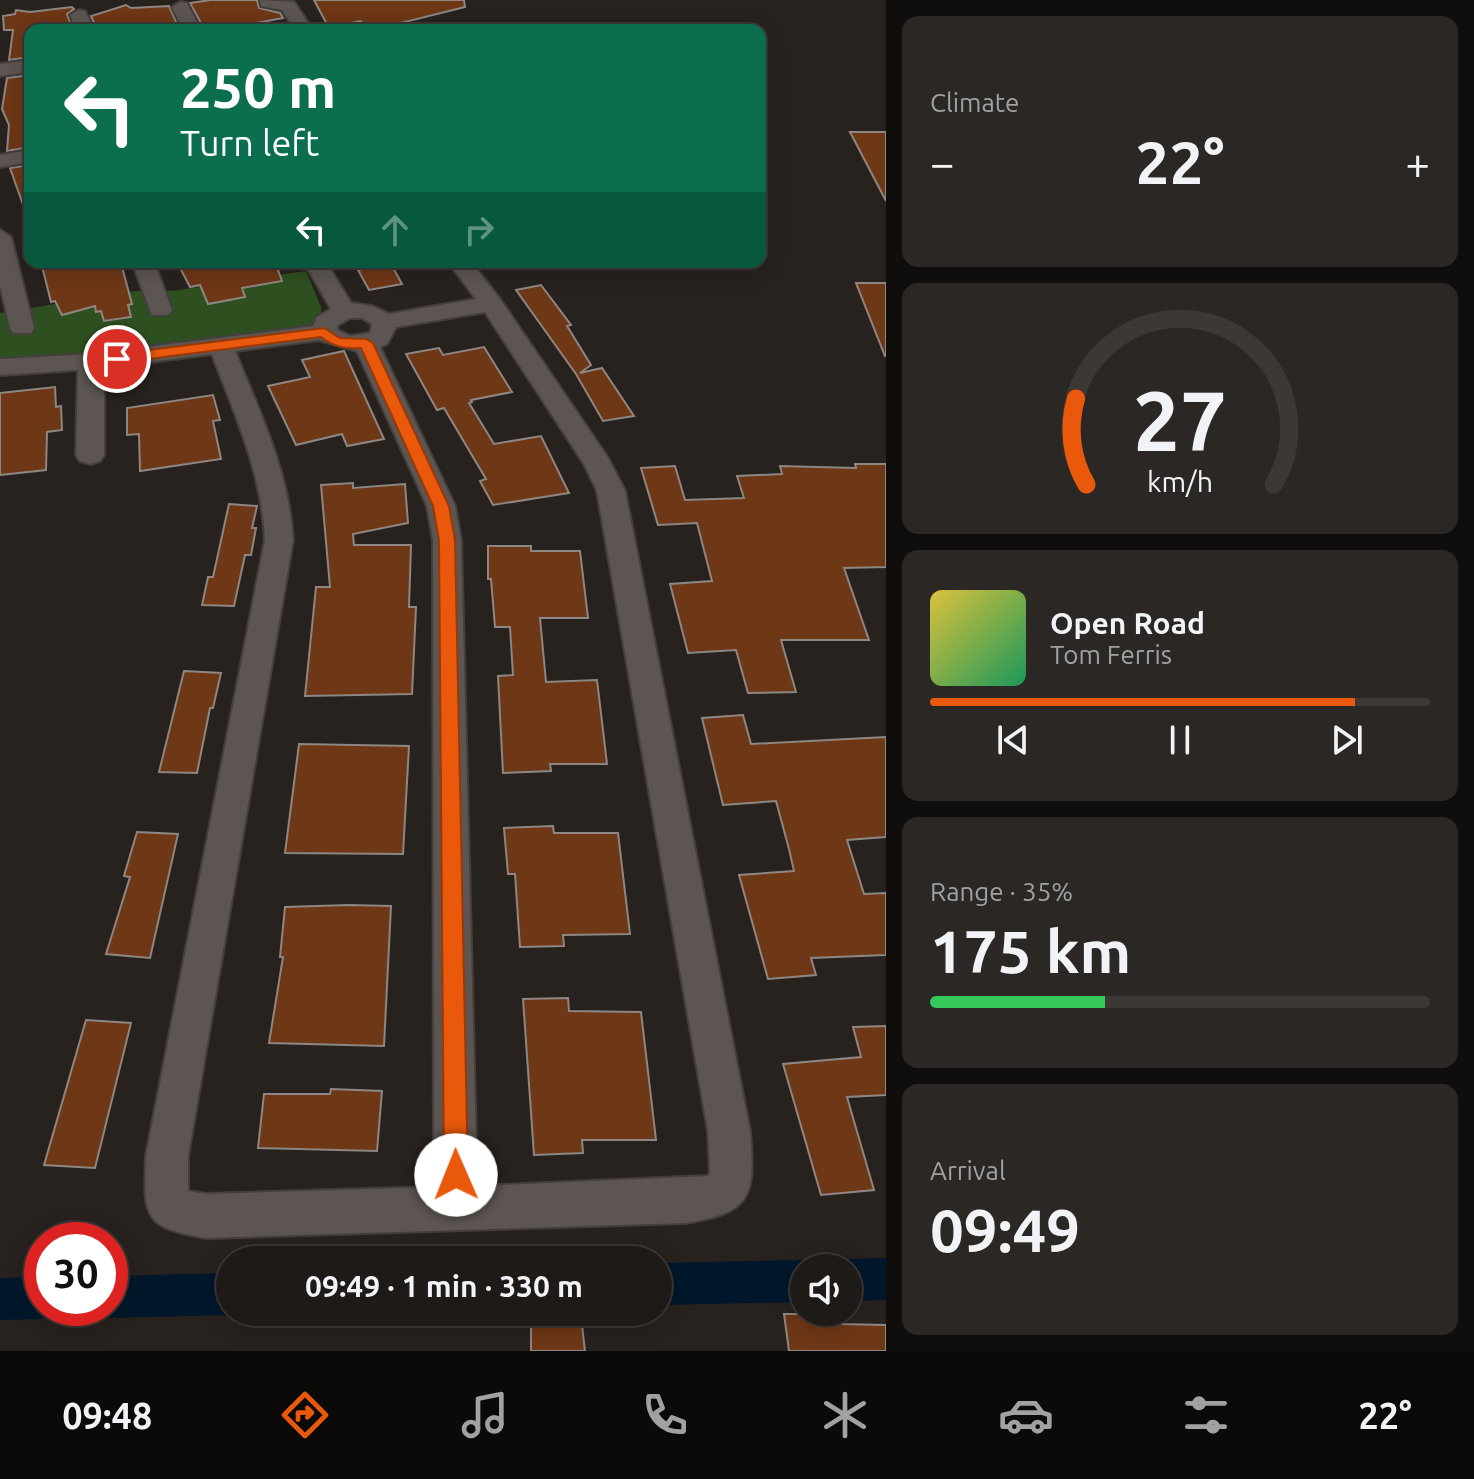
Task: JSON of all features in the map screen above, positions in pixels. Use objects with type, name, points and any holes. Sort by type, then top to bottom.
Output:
[{"type":"street","points":[[267,2],[288,6],[300,24]]},
{"type":"street","points":[[181,7],[189,24]]},
{"type":"street","points":[[0,70],[24,67]]},
{"type":"street","points":[[0,161],[24,157]]},
{"type":"street","points":[[0,237],[22,328]]},
{"type":"street","points":[[145,268],[160,310]]},
{"type":"street","points":[[319,268],[344,311]]},
{"type":"street","points":[[221,346],[272,481],[279,510],[279,540],[167,1156],[166,1202],[176,1211],[206,1216],[685,1201],[714,1197],[727,1189],[732,1172],[729,1131],[611,491],[598,464],[492,304],[464,268]]},
{"type":"street","points":[[0,367],[91,362],[324,332],[346,345],[375,332],[492,304]]},
{"type":"street","points":[[324,332],[326,322],[344,311],[368,311],[441,506],[447,540],[456,1207]]},
{"type":"street","points":[[90,455],[91,362]]},
{"type":"green space","points":[[306,271],[321,307],[321,318],[312,326],[70,356],[0,359],[0,313],[143,290],[172,291]]},
{"type":"building","points":[[257,0],[259,8],[280,13],[283,18],[251,24],[201,24],[190,3]]},
{"type":"building","points":[[314,0],[464,0],[465,7],[397,24],[364,24],[360,21],[327,24]]},
{"type":"building","points":[[126,5],[131,8],[169,6],[177,24],[94,24],[91,16]]},
{"type":"building","points":[[74,9],[67,14],[71,24],[24,24],[24,58],[9,60],[13,30],[4,30],[3,16],[15,14],[16,10]]},
{"type":"building","points":[[24,76],[24,148],[7,151],[9,125],[2,109],[7,78]]},
{"type":"building","points":[[850,132],[886,132],[886,201]]},
{"type":"building","points":[[24,166],[24,208],[10,168]]},
{"type":"building","points":[[42,268],[122,268],[132,304],[128,305],[131,317],[104,321],[101,311],[96,312],[95,306],[62,315],[55,301],[51,302]]},
{"type":"building","points":[[180,268],[277,268],[282,281],[242,288],[245,297],[208,304],[200,285],[190,287]]},
{"type":"building","points":[[393,268],[402,284],[369,290],[358,270]]},
{"type":"building","points":[[856,283],[886,283],[885,356]]},
{"type":"building","points":[[541,285],[571,325],[567,326],[591,365],[580,373],[602,368],[634,416],[603,421],[576,374],[516,290]]},
{"type":"building","points":[[484,347],[512,392],[471,400],[469,403],[494,444],[541,436],[569,493],[493,505],[480,481],[486,479],[444,408],[437,410],[406,354],[439,348],[443,355]]},
{"type":"building","points":[[344,351],[384,439],[347,446],[342,434],[296,445],[268,386],[310,377],[302,360]]},
{"type":"building","points":[[55,387],[56,407],[61,406],[62,430],[47,432],[46,470],[0,475],[0,393]]},
{"type":"building","points":[[213,395],[220,420],[213,421],[221,459],[140,471],[139,434],[127,435],[127,408]]},
{"type":"building","points":[[855,464],[886,464],[886,567],[844,568],[869,640],[781,640],[796,692],[748,693],[736,650],[688,653],[670,584],[712,581],[697,523],[658,525],[641,468],[675,466],[685,500],[744,498],[737,476],[782,474],[780,466],[856,468]]},
{"type":"building","points":[[353,483],[353,488],[405,484],[408,523],[353,534],[354,545],[411,545],[409,607],[416,607],[412,694],[305,696],[316,587],[330,587],[321,485]]},
{"type":"building","points":[[229,504],[257,506],[251,555],[245,555],[234,606],[202,605],[208,577],[213,577]]},
{"type":"building","points":[[488,546],[531,546],[531,551],[580,551],[588,618],[540,618],[546,682],[597,680],[607,764],[550,764],[551,771],[503,773],[498,676],[513,675],[510,627],[495,627],[491,579],[488,579]]},
{"type":"building","points":[[184,671],[221,673],[213,708],[210,708],[197,773],[159,772]]},
{"type":"building","points":[[743,715],[751,744],[886,737],[886,837],[847,840],[864,894],[886,893],[886,955],[811,958],[816,975],[768,979],[739,875],[794,871],[789,849],[776,801],[723,805],[702,718]]},
{"type":"building","points":[[299,744],[409,746],[403,854],[285,853]]},
{"type":"building","points":[[553,826],[554,833],[618,833],[630,934],[563,935],[564,946],[520,947],[515,874],[508,874],[504,828]]},
{"type":"building","points":[[137,832],[178,834],[150,958],[106,954],[130,877],[124,876]]},
{"type":"building","points":[[391,906],[384,1046],[269,1043],[283,957],[280,957],[285,907]]},
{"type":"building","points":[[568,998],[569,1011],[641,1012],[656,1140],[582,1140],[583,1153],[534,1155],[523,999]]},
{"type":"building","points":[[86,1020],[131,1023],[95,1168],[44,1165]]},
{"type":"building","points":[[886,1026],[886,1095],[847,1097],[874,1190],[821,1195],[783,1064],[861,1057],[853,1027]]},
{"type":"building","points":[[331,1089],[382,1091],[377,1151],[258,1148],[264,1094],[330,1094]]},
{"type":"building","points":[[784,1314],[790,1314],[790,1326],[886,1325],[886,1351],[789,1351]]},
{"type":"building","points":[[582,1326],[585,1351],[531,1351],[531,1327]]},
{"type":"waterway","points":[[862,1280],[886,1279]]},
{"type":"waterway","points":[[672,1284],[790,1281]]},
{"type":"waterway","points":[[128,1297],[216,1294]]},
{"type":"waterway","points":[[0,1299],[24,1298]]},
{"type":"route","points":[[117,359],[324,332],[346,345],[366,343],[441,506],[447,540],[456,1175]]}]
